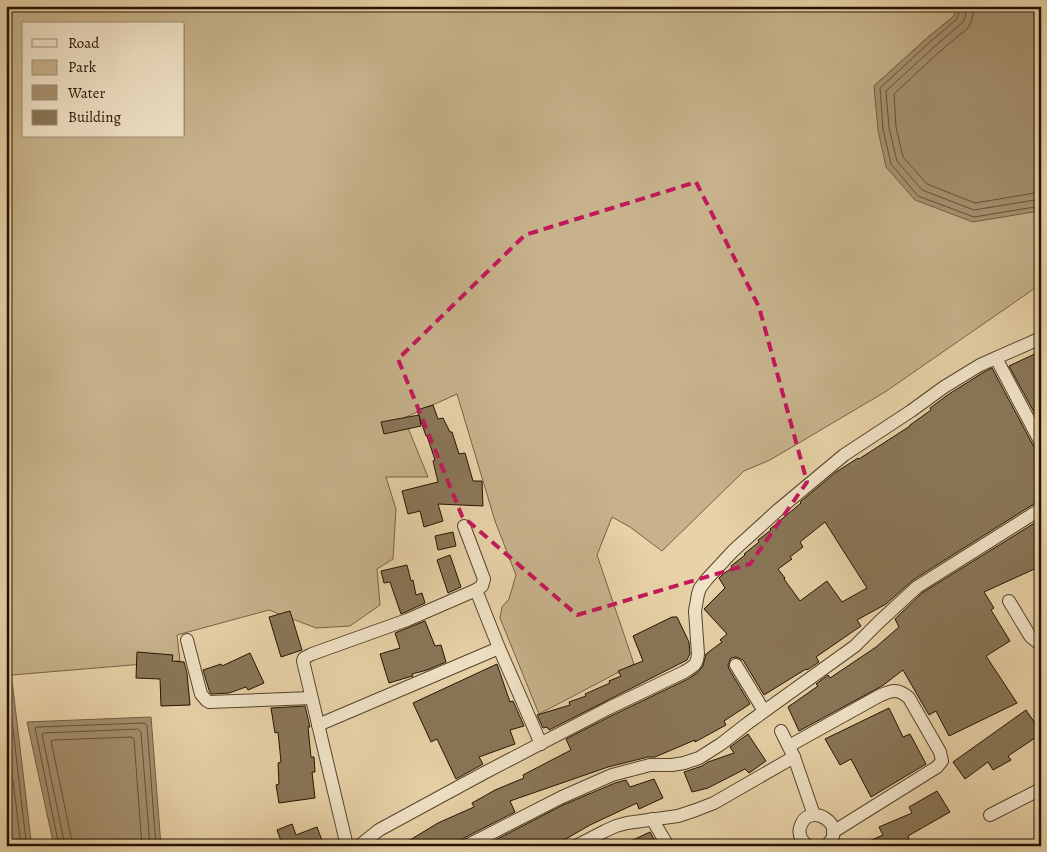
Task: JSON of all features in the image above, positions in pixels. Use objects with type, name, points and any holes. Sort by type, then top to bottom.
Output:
[{"type":"street","points":[[359,846],[379,830],[540,744],[693,667],[697,661],[698,654],[695,611],[700,588],[733,551],[778,510],[844,455],[944,387],[980,365],[1041,338]]},
{"type":"street","points":[[996,358],[1041,443]]},
{"type":"street","points":[[466,846],[562,797],[612,775],[650,765],[672,765],[699,758],[855,646],[917,587],[1041,509]]},
{"type":"street","points":[[347,846],[303,661],[307,656],[407,620],[476,590],[483,584],[484,579],[464,526]]},
{"type":"street","points":[[476,590],[498,648],[540,744]]},
{"type":"street","points":[[1009,601],[1030,636],[1041,645]]},
{"type":"street","points":[[187,640],[201,694],[209,702],[311,698]]},
{"type":"street","points":[[318,725],[498,648]]},
{"type":"street","points":[[736,665],[764,711]]},
{"type":"street","points":[[576,846],[616,826],[678,816],[714,803],[879,696],[891,690],[904,693],[909,698],[940,752],[942,761],[937,767],[830,842]]},
{"type":"street","points":[[781,730],[814,815]]},
{"type":"street","points":[[990,815],[1041,788]]},
{"type":"street","points":[[802,845],[800,837],[801,825],[804,820],[814,815],[820,815],[830,821],[832,826],[830,842]]},
{"type":"street","points":[[652,819],[668,846]]},
{"type":"highlighted area","points":[[696,182],[759,307],[807,482],[750,564],[577,615],[462,516],[398,359],[525,235]]},
{"type":"green space","points":[[6,6],[956,6],[954,16],[874,86],[1039,211],[1041,209],[1041,284],[885,392],[770,460],[744,471],[662,551],[630,527],[612,517],[597,555],[634,664],[539,714],[500,618],[502,607],[509,599],[516,575],[495,521],[457,394],[404,418],[428,477],[386,477],[396,509],[393,559],[377,569],[380,605],[350,626],[316,628],[269,610],[177,635],[180,661],[12,675],[6,629]]},
{"type":"water","points":[[956,6],[1041,6],[1041,209],[1039,211],[973,222],[915,200],[886,167],[878,130],[874,86],[954,16]]},
{"type":"water","points":[[6,630],[31,840],[33,846],[6,846]]},
{"type":"water","points":[[151,717],[161,846],[54,846],[27,722]]},
{"type":"building","points":[[1041,351],[1041,425],[1009,366]]},
{"type":"building","points":[[992,368],[1034,447],[1041,451],[1041,501],[913,580],[886,604],[857,620],[861,626],[816,657],[819,662],[764,695],[743,660],[736,657],[731,658],[728,665],[729,669],[750,704],[724,721],[726,725],[695,742],[695,740],[655,757],[608,767],[510,801],[515,812],[462,839],[458,846],[400,846],[438,823],[474,807],[472,803],[495,790],[524,778],[523,775],[571,750],[566,739],[697,673],[703,666],[706,654],[722,642],[720,640],[727,634],[704,609],[725,588],[719,578],[732,568],[731,566],[759,542],[758,540],[770,529],[836,472],[910,426],[949,394]],"holes":[[[825,522],[867,588],[842,602],[827,581],[800,601],[778,569],[792,559],[790,557],[803,547],[800,542]]]},
{"type":"building","points":[[433,405],[438,419],[443,418],[450,432],[452,432],[459,454],[465,453],[473,481],[482,481],[483,506],[438,504],[443,521],[424,527],[420,511],[408,514],[402,491],[438,482],[433,461],[435,460],[417,410]]},
{"type":"building","points":[[419,415],[421,426],[384,434],[381,422]]},
{"type":"building","points":[[1041,519],[1041,566],[984,592],[994,608],[991,610],[1010,641],[986,656],[1017,703],[949,736],[936,711],[929,715],[903,670],[882,686],[799,731],[788,707],[818,686],[816,684],[828,675],[830,678],[876,647],[899,627],[895,619],[922,593]]},
{"type":"building","points":[[453,532],[456,546],[438,550],[435,536]]},
{"type":"building","points":[[450,555],[461,587],[448,593],[437,560]]},
{"type":"building","points":[[407,565],[416,595],[422,593],[425,603],[401,614],[390,582],[384,583],[381,571]]},
{"type":"building","points":[[290,611],[302,650],[281,657],[269,617]]},
{"type":"building","points":[[672,617],[677,617],[689,642],[690,654],[687,660],[549,730],[547,727],[543,728],[537,715],[570,705],[569,702],[586,696],[585,694],[621,676],[618,671],[643,661],[633,636]]},
{"type":"building","points":[[425,621],[435,646],[441,645],[446,662],[412,674],[413,676],[389,683],[380,654],[400,648],[395,633]]},
{"type":"building","points":[[137,652],[173,655],[172,661],[184,662],[190,705],[161,706],[160,679],[136,678]]},
{"type":"building","points":[[250,653],[264,683],[248,690],[246,687],[229,693],[211,694],[203,670],[221,664],[222,666]]},
{"type":"building","points":[[497,664],[510,702],[513,701],[524,726],[510,730],[515,744],[479,757],[483,764],[456,779],[437,739],[431,742],[413,703]]},
{"type":"building","points":[[305,706],[310,727],[308,727],[311,757],[314,757],[315,772],[312,772],[315,798],[279,803],[276,785],[279,784],[278,763],[281,762],[278,732],[275,733],[271,708]]},
{"type":"building","points":[[889,708],[903,737],[910,734],[926,764],[871,797],[851,759],[840,765],[825,739]]},
{"type":"building","points":[[1026,710],[1041,734],[1008,756],[1011,760],[993,770],[988,762],[965,779],[953,762]]},
{"type":"building","points":[[748,734],[766,761],[749,773],[745,769],[708,788],[692,792],[684,772],[734,753],[730,747]]},
{"type":"building","points":[[654,779],[663,798],[639,809],[637,803],[551,846],[484,846],[563,805],[615,783],[626,780],[630,787]]},
{"type":"building","points":[[937,791],[950,812],[908,836],[909,839],[892,846],[858,846],[883,835],[879,827],[912,813],[909,807]]},
{"type":"building","points":[[292,824],[296,835],[317,827],[324,846],[271,846],[281,841],[277,830]]},
{"type":"building","points":[[650,832],[658,846],[620,846]]}]
